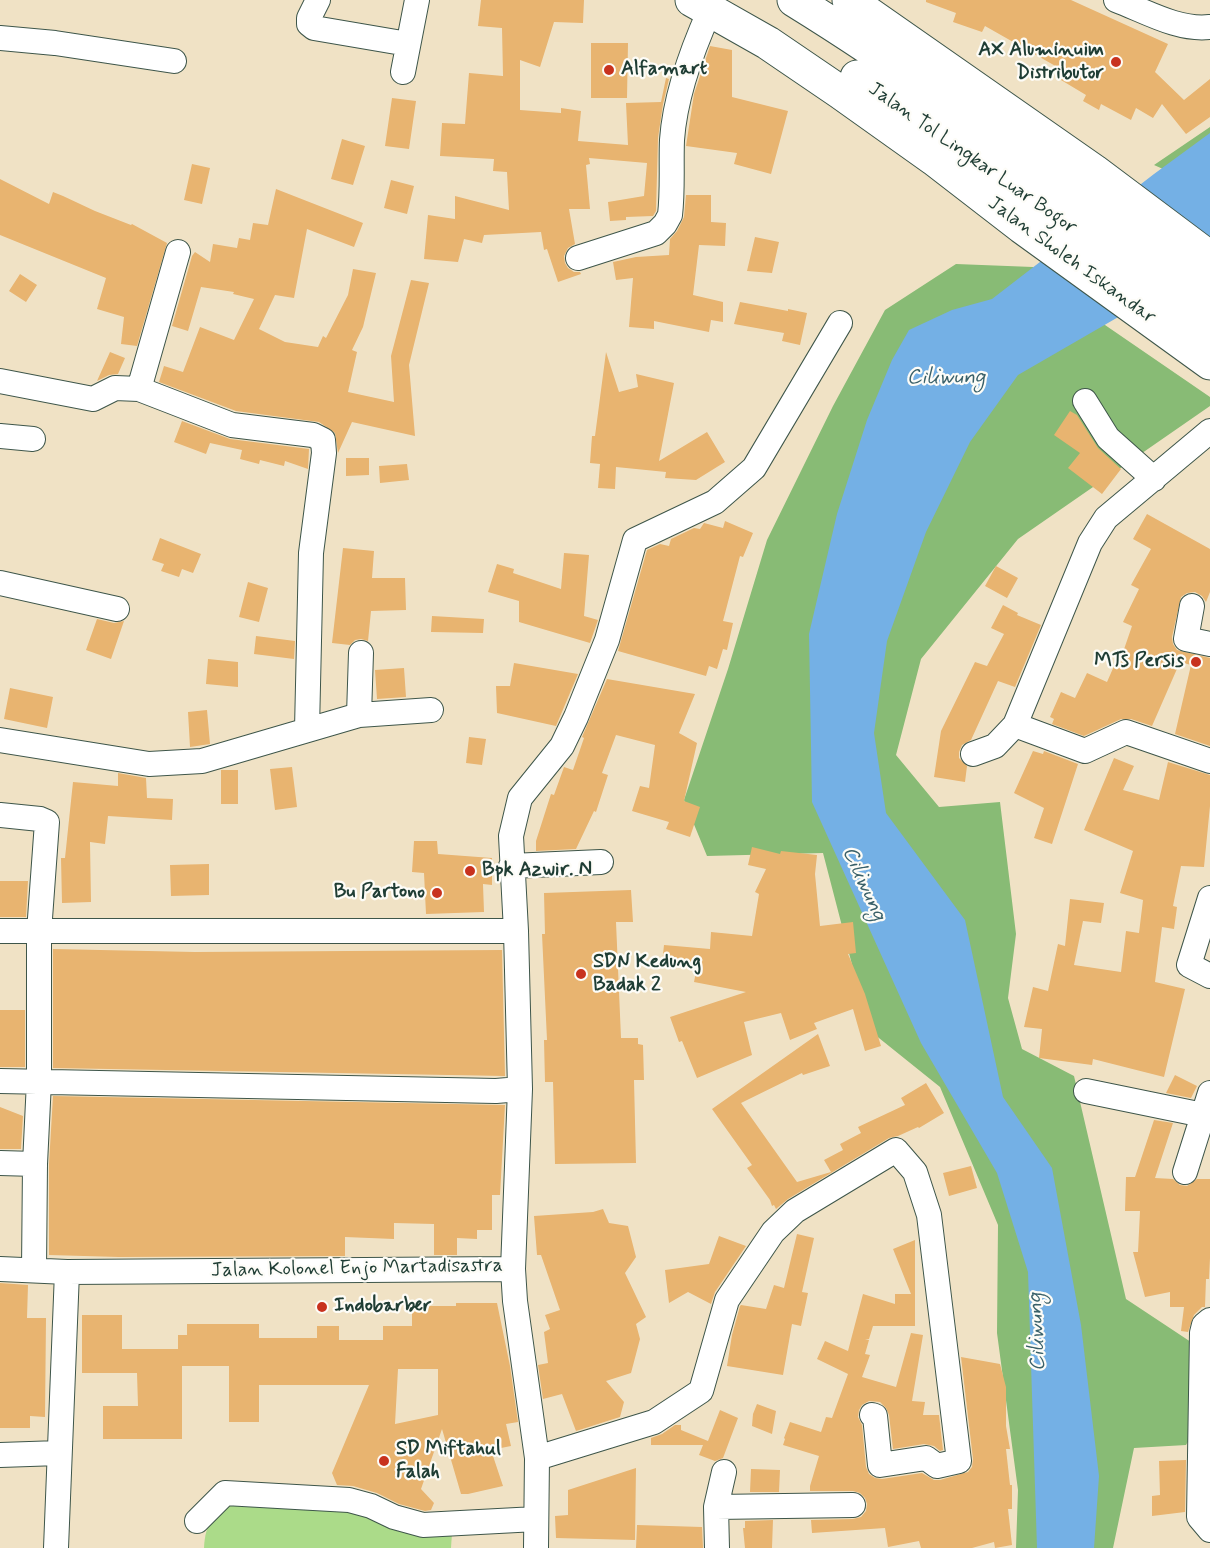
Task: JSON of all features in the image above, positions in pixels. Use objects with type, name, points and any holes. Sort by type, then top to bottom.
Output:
[{"type":"highway","name":"Jalan Tol Lingkar Luar Bogor","points":[[794,0],[844,31],[931,92],[1210,292]]},
{"type":"highway","points":[[849,0],[1094,171],[1210,258]]},
{"type":"highway","name":"Jalan Tol Lingkar Luar Bogor","points":[[710,4],[826,56],[975,159],[1210,328]]},
{"type":"highway","name":"Jalan Sholeh Iskandar","points":[[710,4],[934,159],[1022,227],[1210,363]]},
{"type":"street","points":[[318,0],[309,18],[309,24],[314,28],[408,44]]},
{"type":"street","points":[[403,72],[417,0]]},
{"type":"street","points":[[1116,0],[1197,29],[1210,27]]},
{"type":"street","points":[[578,258],[656,233],[670,215],[672,138],[678,104],[695,43],[710,4]]},
{"type":"street","points":[[0,38],[56,43],[174,61]]},
{"type":"street","points":[[139,389],[178,252]]},
{"type":"street","name":"Jalan Kolonel Enjo Martadisastra","points":[[0,1269],[67,1272],[513,1269],[520,1089],[511,836],[520,798],[562,746],[576,717],[607,640],[635,540],[715,502],[754,468],[840,323]]},
{"type":"street","points":[[0,381],[93,399],[115,388],[139,389],[232,425],[313,435],[323,440],[324,453],[310,553],[307,729]]},
{"type":"street","points":[[1085,401],[1108,438],[1154,479]]},
{"type":"street","points":[[973,754],[995,746],[1015,725],[1090,543],[1106,518],[1210,431]]},
{"type":"street","points":[[0,436],[33,439]]},
{"type":"street","points":[[0,583],[117,609]]},
{"type":"street","points":[[1192,606],[1186,639],[1210,644]]},
{"type":"street","points":[[359,715],[361,653]]},
{"type":"street","points":[[0,741],[149,764],[202,761],[359,715],[431,710]]},
{"type":"street","points":[[1015,725],[1084,751],[1126,732],[1210,761]]},
{"type":"street","points":[[0,815],[40,819],[47,822],[39,932],[39,1081],[34,1269]]},
{"type":"street","points":[[511,866],[601,862]]},
{"type":"street","points":[[1210,898],[1189,965],[1210,976]]},
{"type":"street","points":[[0,931],[516,931]]},
{"type":"street","points":[[0,1081],[484,1091],[520,1089]]},
{"type":"street","points":[[1086,1091],[1207,1104],[1185,1172]]},
{"type":"street","points":[[537,1458],[654,1422],[701,1391],[726,1300],[773,1232],[795,1211],[896,1150],[915,1172],[929,1215],[959,1461],[937,1466],[926,1458],[880,1465],[875,1416],[872,1415]]},
{"type":"street","points":[[0,1163],[35,1164]]},
{"type":"street","points":[[513,1269],[515,1301],[537,1458],[536,1548]]},
{"type":"street","points":[[56,1548],[67,1272]]},
{"type":"street","points":[[1210,1320],[1204,1325],[1202,1333],[1199,1517],[1210,1530]]},
{"type":"street","points":[[0,1455],[59,1453]]},
{"type":"street","points":[[717,1548],[716,1507],[724,1472]]},
{"type":"street","points":[[197,1521],[216,1499],[225,1493],[349,1500],[423,1525],[536,1519]]},
{"type":"street","points":[[716,1507],[853,1505]]},
{"type":"green space","points":[[1210,127],[1210,190],[1154,165]]},
{"type":"green space","points":[[956,264],[1033,267],[1105,325],[1210,397],[1210,406],[1018,539],[921,659],[896,755],[939,807],[1000,802],[1016,934],[1008,998],[1022,1049],[1074,1076],[1126,1299],[1203,1350],[1210,1402],[1186,1445],[1134,1448],[1113,1548],[1016,1548],[1018,1490],[997,1333],[998,1225],[940,1087],[869,1030],[823,853],[707,856],[684,800],[728,669],[767,540],[833,406],[885,310]]},
{"type":"green space","points":[[236,1500],[317,1505],[452,1533],[451,1548],[204,1548],[206,1531],[212,1519]]},
{"type":"water","name":"Ciliwung","points":[[1210,133],[1210,264],[1018,375],[970,442],[926,532],[887,641],[874,733],[886,813],[965,920],[1003,1097],[1052,1168],[1081,1325],[1099,1476],[1094,1548],[1037,1548],[1028,1272],[997,1173],[921,1043],[812,802],[809,634],[837,514],[867,420],[892,360],[909,330],[952,310],[992,299]]},
{"type":"building","points":[[481,0],[584,0],[583,23],[554,22],[540,67],[520,60],[520,110],[561,113],[561,108],[581,111],[578,141],[628,145],[626,103],[661,102],[666,78],[669,79],[658,138],[656,211],[653,216],[626,217],[626,220],[610,221],[608,202],[644,196],[647,163],[589,158],[590,164],[586,165],[590,209],[569,209],[575,244],[568,248],[564,256],[568,268],[581,274],[558,282],[547,249],[544,250],[541,232],[484,235],[482,243],[464,239],[458,262],[424,259],[428,215],[455,219],[455,196],[509,210],[507,172],[493,171],[494,159],[440,156],[442,123],[465,124],[469,73],[503,76],[502,28],[478,26]]},
{"type":"building","points":[[926,0],[1071,0],[1168,44],[1155,72],[1184,100],[1210,79],[1210,117],[1186,134],[1162,104],[1153,118],[1136,108],[1131,120],[1101,104],[1099,110],[1083,101],[1086,95],[1061,80],[1066,72],[985,26],[982,32],[953,22],[956,13],[926,2]]},
{"type":"building","name":"Alfamart","points":[[591,43],[628,43],[627,98],[591,98]]},
{"type":"building","points":[[710,46],[732,50],[732,97],[788,111],[771,174],[734,164],[737,153],[686,146],[694,94]]},
{"type":"building","points":[[392,98],[416,101],[409,149],[385,146]]},
{"type":"building","points":[[342,139],[365,146],[353,185],[331,179]]},
{"type":"building","points":[[192,164],[210,168],[202,204],[184,200]]},
{"type":"building","points":[[0,179],[49,204],[53,192],[95,211],[132,224],[167,243],[137,346],[121,344],[124,317],[97,309],[106,278],[0,235]]},
{"type":"building","points":[[391,180],[414,186],[407,214],[384,208]]},
{"type":"building","points":[[276,189],[363,223],[354,247],[307,229],[294,298],[275,295],[259,329],[285,342],[318,347],[323,336],[326,338],[348,295],[353,269],[376,273],[363,327],[352,350],[357,352],[348,392],[394,402],[391,356],[411,280],[429,283],[409,365],[415,436],[352,422],[338,453],[335,433],[319,422],[236,411],[159,382],[164,366],[183,372],[200,327],[234,340],[254,299],[233,294],[234,292],[201,287],[188,331],[172,326],[195,252],[210,262],[213,244],[237,248],[239,238],[250,240],[253,223],[268,225]]},
{"type":"building","points":[[686,195],[711,195],[711,222],[726,223],[725,246],[699,245],[693,295],[723,302],[723,322],[711,320],[709,332],[654,321],[654,329],[629,327],[633,278],[616,280],[613,262],[636,257],[669,255],[670,239],[684,217]]},
{"type":"building","points":[[755,237],[779,242],[772,273],[747,271]]},
{"type":"building","points":[[20,274],[37,285],[26,302],[9,291]]},
{"type":"building","points":[[740,302],[807,313],[800,345],[782,341],[784,333],[734,324]]},
{"type":"building","points":[[110,352],[125,358],[118,374],[109,375],[97,381]]},
{"type":"building","points":[[606,352],[619,392],[638,387],[636,374],[674,383],[659,461],[707,432],[725,462],[696,480],[665,478],[666,472],[616,467],[615,489],[598,488],[600,464],[590,463],[592,436],[595,436]]},
{"type":"building","points":[[1070,411],[1077,415],[1098,448],[1121,469],[1102,494],[1068,468],[1080,453],[1054,435]]},
{"type":"building","points":[[182,421],[230,439],[309,449],[308,469],[285,461],[284,466],[260,460],[259,464],[240,459],[242,450],[210,443],[206,454],[174,442]]},
{"type":"building","points":[[346,458],[369,458],[369,475],[346,476]]},
{"type":"building","points":[[407,464],[409,480],[380,483],[379,466]]},
{"type":"building","points":[[1147,514],[1210,549],[1210,592],[1206,602],[1195,592],[1181,597],[1172,637],[1177,650],[1210,658],[1210,746],[1175,734],[1191,665],[1180,662],[1152,726],[1131,719],[1121,719],[1084,736],[1052,724],[1054,719],[1050,717],[1061,692],[1075,698],[1087,673],[1107,682],[1118,657],[1121,658],[1132,626],[1123,622],[1139,589],[1131,585],[1151,549],[1133,539]]},
{"type":"building","points":[[725,521],[753,533],[743,557],[740,556],[723,621],[733,623],[727,650],[723,649],[717,669],[709,666],[706,676],[618,651],[647,550],[660,544],[669,546],[671,539],[694,528],[700,529],[704,523],[723,528]]},
{"type":"building","points":[[160,538],[201,554],[193,573],[182,569],[179,577],[161,571],[164,564],[152,560]]},
{"type":"building","points":[[343,548],[374,551],[372,578],[405,578],[406,610],[371,611],[368,641],[355,640],[350,645],[332,643]]},
{"type":"building","points":[[564,553],[589,555],[584,616],[598,620],[590,643],[519,622],[519,601],[488,592],[497,564],[514,569],[513,573],[561,589]]},
{"type":"building","points":[[996,566],[1018,578],[1007,598],[985,586]]},
{"type":"building","points":[[248,582],[268,588],[259,622],[239,617]]},
{"type":"building","points":[[1003,605],[1018,613],[1017,615],[1041,625],[1015,687],[998,681],[971,740],[962,745],[959,758],[967,766],[965,782],[934,777],[941,731],[975,662],[987,666],[1004,634],[991,628]]},
{"type":"building","points":[[432,616],[484,619],[483,633],[431,632]]},
{"type":"building","points":[[97,619],[114,623],[124,621],[111,659],[86,650]]},
{"type":"building","points":[[256,636],[295,641],[294,659],[254,654]]},
{"type":"building","points":[[208,659],[238,662],[238,687],[206,684]]},
{"type":"building","points":[[514,663],[578,674],[556,726],[497,713],[496,686],[510,686]]},
{"type":"building","points":[[404,668],[406,697],[377,699],[375,670]]},
{"type":"building","points":[[607,679],[695,694],[679,733],[697,743],[684,801],[700,807],[690,837],[666,829],[669,822],[632,811],[640,786],[649,788],[655,745],[616,735],[602,773],[608,775],[596,812],[594,811],[576,849],[536,851],[536,841],[551,794],[554,795],[564,767],[573,770],[584,738],[582,737]]},
{"type":"building","points":[[10,688],[53,697],[47,728],[4,719]]},
{"type":"building","points":[[207,710],[210,744],[190,747],[188,712]]},
{"type":"building","points":[[469,737],[486,739],[482,765],[466,763]]},
{"type":"building","points":[[1033,751],[1043,754],[1044,751],[1078,764],[1052,844],[1034,838],[1044,808],[1014,793]]},
{"type":"building","points":[[1114,758],[1134,766],[1123,790],[1159,800],[1168,762],[1210,775],[1210,806],[1204,867],[1181,866],[1173,906],[1177,907],[1174,929],[1162,927],[1155,982],[1185,989],[1164,1077],[1093,1059],[1092,1065],[1039,1058],[1042,1029],[1024,1027],[1033,987],[1048,991],[1058,944],[1065,946],[1070,899],[1104,903],[1101,923],[1083,921],[1074,965],[1121,972],[1126,931],[1139,933],[1143,900],[1120,893],[1133,851],[1084,830]]},
{"type":"building","points":[[292,767],[297,807],[275,810],[270,769]]},
{"type":"building","points":[[221,770],[238,770],[238,804],[221,804]]},
{"type":"building","points":[[118,773],[146,778],[147,798],[173,799],[172,820],[108,816],[105,844],[90,842],[91,902],[62,903],[61,858],[65,858],[73,782],[118,786]]},
{"type":"building","points":[[414,841],[437,841],[438,854],[492,858],[492,885],[483,884],[484,912],[426,914],[424,873],[412,872]]},
{"type":"building","points":[[752,847],[780,854],[781,851],[817,855],[815,874],[820,926],[853,922],[856,953],[848,954],[865,994],[881,1046],[865,1051],[853,1009],[814,1023],[817,1029],[790,1040],[781,1013],[744,1022],[752,1055],[697,1078],[682,1041],[679,1042],[670,1017],[746,992],[694,982],[697,967],[662,963],[664,945],[710,949],[711,932],[752,936],[759,894],[755,892],[766,869],[748,865]]},
{"type":"building","points":[[209,864],[209,895],[171,896],[170,865]]},
{"type":"building","points":[[0,881],[28,881],[26,917],[0,917]]},
{"type":"building","points":[[631,890],[633,922],[616,922],[621,1038],[638,1038],[638,1044],[643,1045],[644,1080],[634,1080],[636,1163],[555,1164],[553,1082],[545,1082],[544,1040],[547,1040],[542,934],[545,934],[544,893]]},
{"type":"building","points":[[53,949],[195,952],[502,950],[505,1076],[53,1068]]},
{"type":"building","points":[[0,1010],[25,1010],[25,1067],[0,1067]]},
{"type":"building","points":[[818,1034],[830,1066],[803,1075],[802,1073],[741,1103],[797,1182],[831,1172],[824,1160],[843,1150],[840,1144],[861,1133],[858,1127],[905,1105],[901,1098],[926,1083],[944,1113],[919,1128],[889,1138],[788,1199],[776,1209],[747,1168],[752,1165],[712,1109]]},
{"type":"building","points":[[1175,1075],[1197,1086],[1191,1098],[1166,1093]]},
{"type":"building","points":[[53,1096],[505,1105],[500,1195],[492,1195],[492,1230],[477,1230],[477,1239],[457,1238],[457,1255],[434,1255],[434,1224],[394,1223],[394,1239],[345,1237],[345,1256],[49,1255],[49,1164]]},
{"type":"building","points":[[0,1107],[23,1116],[21,1149],[0,1149]]},
{"type":"building","points":[[1154,1120],[1173,1123],[1155,1178],[1173,1179],[1180,1185],[1187,1186],[1197,1179],[1210,1179],[1210,1258],[1209,1279],[1206,1279],[1205,1307],[1194,1315],[1188,1332],[1181,1331],[1184,1307],[1170,1307],[1170,1292],[1145,1297],[1133,1252],[1138,1252],[1140,1211],[1125,1211],[1126,1177],[1135,1177]]},
{"type":"building","points":[[971,1166],[977,1188],[949,1196],[943,1173]]},
{"type":"building","points":[[603,1209],[609,1223],[628,1226],[636,1257],[625,1273],[646,1317],[636,1324],[640,1339],[631,1373],[606,1381],[624,1402],[620,1417],[576,1431],[562,1394],[543,1399],[538,1365],[548,1363],[544,1332],[550,1329],[545,1315],[560,1310],[541,1255],[537,1255],[534,1216],[593,1212]]},
{"type":"building","points":[[797,1234],[814,1238],[802,1292],[808,1293],[801,1326],[792,1324],[783,1375],[727,1366],[740,1306],[766,1309],[774,1285],[784,1288]]},
{"type":"building","points":[[719,1236],[746,1246],[715,1292],[711,1304],[688,1292],[669,1303],[665,1270],[709,1264]]},
{"type":"building","points":[[915,1240],[915,1326],[873,1326],[869,1339],[865,1340],[869,1340],[865,1354],[870,1355],[862,1377],[896,1387],[911,1333],[923,1335],[912,1401],[925,1402],[923,1415],[939,1415],[943,1450],[940,1451],[934,1446],[924,1444],[893,1449],[886,1408],[880,1402],[869,1401],[862,1405],[858,1417],[862,1425],[866,1467],[869,1474],[882,1479],[922,1473],[934,1480],[940,1480],[968,1472],[972,1467],[973,1459],[961,1357],[1000,1364],[1006,1387],[1006,1426],[1010,1449],[1006,1449],[1010,1485],[1012,1485],[1012,1509],[1008,1509],[1012,1545],[995,1548],[994,1542],[972,1548],[921,1548],[919,1541],[888,1547],[885,1528],[812,1533],[811,1520],[861,1517],[866,1511],[867,1504],[860,1493],[853,1491],[810,1491],[819,1456],[783,1445],[790,1422],[821,1432],[826,1417],[832,1418],[848,1374],[817,1359],[825,1341],[848,1351],[863,1294],[895,1304],[895,1294],[911,1294],[893,1249]]},
{"type":"building","points":[[0,1283],[28,1285],[27,1318],[46,1318],[45,1417],[30,1416],[30,1428],[0,1428]]},
{"type":"building","points":[[456,1303],[497,1303],[510,1366],[518,1422],[506,1424],[511,1446],[491,1450],[503,1486],[468,1494],[461,1494],[442,1429],[421,1489],[434,1503],[431,1510],[425,1511],[399,1504],[377,1493],[353,1486],[337,1485],[332,1473],[369,1385],[259,1385],[259,1422],[229,1422],[229,1366],[182,1366],[182,1439],[103,1439],[103,1406],[138,1406],[137,1373],[82,1373],[82,1315],[122,1315],[122,1349],[178,1349],[178,1335],[187,1335],[187,1324],[259,1324],[259,1338],[317,1338],[317,1326],[339,1326],[339,1340],[383,1340],[383,1326],[412,1326],[412,1306],[456,1306]],"holes":[[[398,1369],[438,1369],[438,1415],[395,1424]]]},
{"type":"building","points":[[757,1404],[776,1411],[772,1434],[752,1426]]},
{"type":"building","points":[[720,1410],[738,1418],[723,1458],[715,1461],[699,1455],[703,1445],[651,1445],[651,1438],[675,1425],[681,1425],[681,1430],[708,1441]]},
{"type":"building","points":[[1186,1460],[1185,1512],[1152,1516],[1152,1496],[1160,1495],[1159,1461]]},
{"type":"building","points":[[636,1468],[635,1540],[556,1538],[555,1516],[568,1515],[568,1490]]},
{"type":"building","points":[[751,1469],[780,1470],[779,1492],[750,1492]]},
{"type":"building","points":[[773,1520],[772,1548],[745,1548],[743,1528],[745,1528],[745,1521]]},
{"type":"building","points":[[637,1525],[702,1527],[703,1548],[636,1548]]},
{"type":"place","name":"AX Aluminuim Distributor","points":[[1116,62]]},
{"type":"place","name":"Alfamart","points":[[609,70]]},
{"type":"place","name":"MTs Persis","points":[[1196,662]]},
{"type":"place","name":"Bpk Azwir. N","points":[[470,871]]},
{"type":"place","name":"Bu Partono","points":[[437,893]]},
{"type":"place","name":"SDN Kedung Badak 2","points":[[581,974]]},
{"type":"place","name":"Indobarber","points":[[322,1307]]},
{"type":"place","name":"SD Miftahul Falah","points":[[384,1461]]}]
